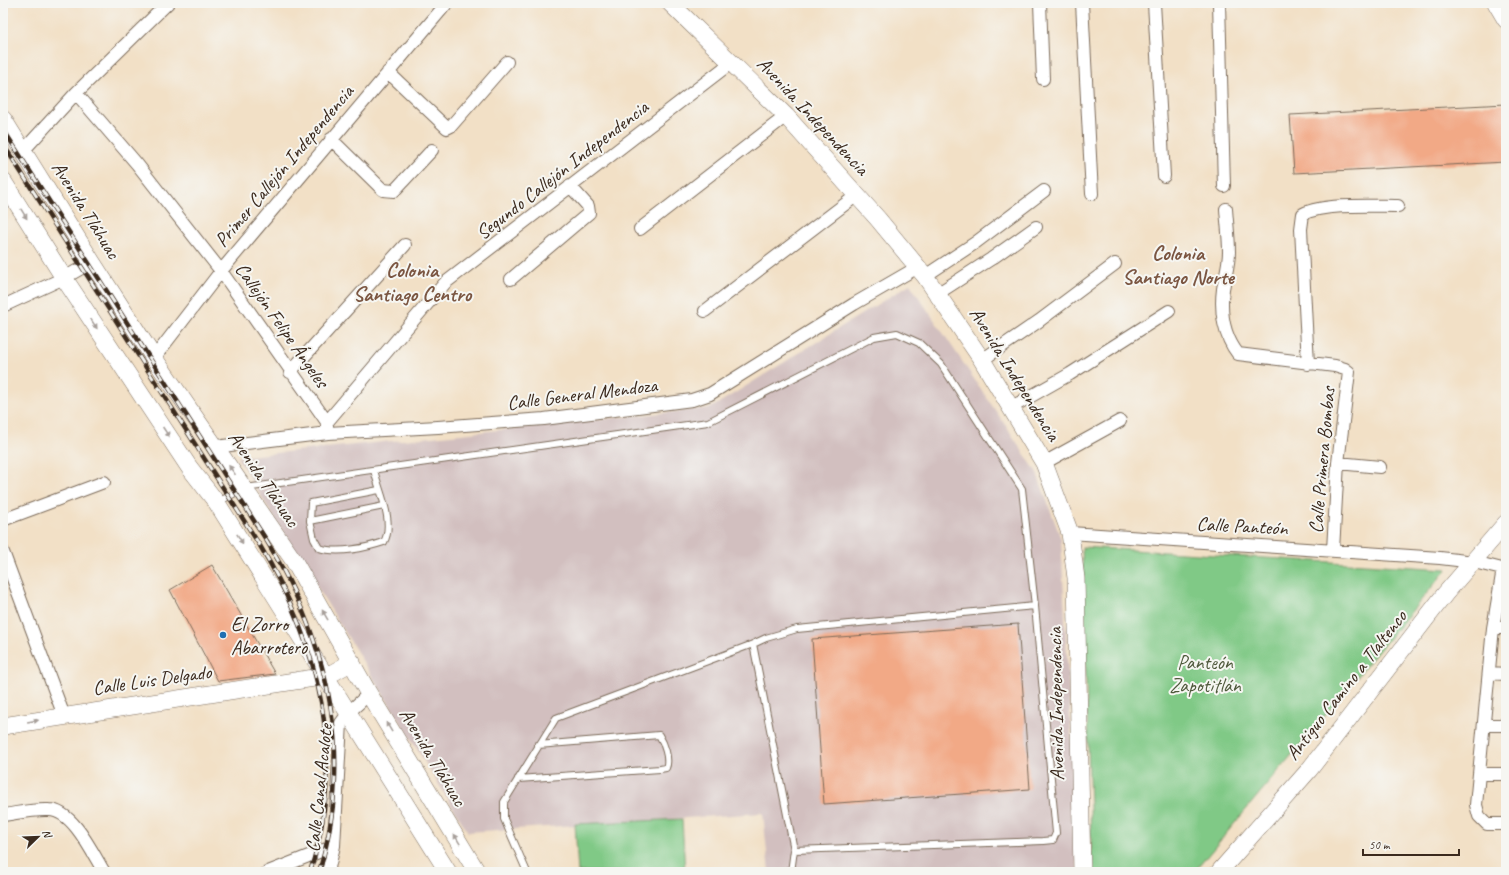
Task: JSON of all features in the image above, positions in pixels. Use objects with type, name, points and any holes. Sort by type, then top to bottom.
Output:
[{"type":"street","points":[[23,151],[76,93],[168,3]]},
{"type":"street","name":"Primer Callejón Independencia","points":[[154,358],[220,271],[448,3]]},
{"type":"street","name":"Avenida Independencia","points":[[670,3],[786,116],[857,195],[922,272],[982,360],[1012,407],[1044,462],[1070,533],[1076,578],[1082,872]]},
{"type":"street","points":[[1040,3],[1043,79]]},
{"type":"street","points":[[1082,3],[1092,194]]},
{"type":"street","points":[[1154,3],[1164,176]]},
{"type":"street","points":[[1219,3],[1224,186]]},
{"type":"street","points":[[1496,3],[1506,20]]},
{"type":"street","points":[[388,72],[447,128],[451,126],[506,62]]},
{"type":"street","name":"Segundo Callejón Independencia","points":[[327,427],[445,283],[521,226],[570,186],[732,62]]},
{"type":"street","name":"Callejón Felipe Ángeles","points":[[76,93],[137,164],[220,271],[327,427]]},
{"type":"street","points":[[640,229],[786,116]]},
{"type":"street","name":"Avenida Tláhuac","points":[[3,119],[154,358],[294,561],[369,694],[477,872]]},
{"type":"street","points":[[331,139],[383,190],[389,191],[394,191],[432,150]]},
{"type":"street","points":[[3,181],[64,278],[189,467],[217,503],[327,676],[448,872]]},
{"type":"street","points":[[511,279],[589,213],[588,206],[570,186]]},
{"type":"street","name":"Calle General Mendoza","points":[[215,447],[327,427],[438,427],[544,419],[692,400],[710,394],[854,304],[922,272],[975,243],[1044,191]]},
{"type":"street","points":[[704,311],[857,195]]},
{"type":"street","points":[[1308,364],[1300,229],[1304,214],[1312,210],[1324,208],[1398,206]]},
{"type":"street","name":"Calle Primera Bombas","points":[[1226,209],[1229,253],[1223,291],[1223,315],[1227,335],[1238,354],[1308,364],[1335,366],[1349,372],[1338,463],[1333,550]]},
{"type":"street","points":[[937,294],[991,259],[1036,227]]},
{"type":"street","points":[[290,372],[405,245]]},
{"type":"street","points":[[3,306],[64,278],[92,262]]},
{"type":"street","points":[[982,360],[1039,321],[1115,264]]},
{"type":"street","points":[[1012,407],[1070,374],[1169,310]]},
{"type":"street","points":[[1044,462],[1120,422]]},
{"type":"street","points":[[1338,463],[1380,467]]},
{"type":"street","points":[[3,520],[104,482]]},
{"type":"street","name":"Antiguo Camino a Tlaltenco","points":[[1219,872],[1266,821],[1309,770],[1440,600],[1506,523]]},
{"type":"street","name":"Calle Panteón","points":[[1070,533],[1333,550],[1474,562],[1504,569]]},
{"type":"street","points":[[3,552],[64,716]]},
{"type":"street","points":[[1504,569],[1493,628],[1485,725],[1476,804],[1479,816],[1487,824],[1506,824]]},
{"type":"street","points":[[1493,628],[1506,628]]},
{"type":"street","name":"Calle Luis Delgado","points":[[3,726],[327,676],[352,662]]},
{"type":"street","points":[[1489,673],[1506,674]]},
{"type":"street","name":"Calle Canal Acalote","points":[[328,872],[334,846],[341,724],[348,712],[369,694]]},
{"type":"street","points":[[1485,725],[1506,725]]},
{"type":"street","points":[[1480,774],[1506,774]]},
{"type":"street","points":[[3,815],[50,810],[67,818],[80,832],[104,872]]},
{"type":"street","points":[[268,872],[334,846]]},
{"type":"lane","points":[[217,503],[245,488],[708,422],[874,337],[897,333],[919,343],[941,364],[1022,489],[1035,606],[1056,833],[1053,840],[794,850]]},
{"type":"lane","points":[[374,470],[384,506],[388,535],[384,542],[376,545],[330,551],[319,548],[314,539],[310,521],[311,503],[379,490]]},
{"type":"lane","points":[[310,521],[384,506]]},
{"type":"lane","points":[[527,872],[504,819],[504,802],[556,718],[766,638],[797,629],[1035,606]]},
{"type":"lane","points":[[753,644],[794,850],[791,872]]},
{"type":"lane","points":[[518,779],[660,769],[666,768],[668,764],[659,735],[538,745]]},
{"type":"shaded area","points":[[910,284],[1036,471],[1061,539],[1078,872],[769,872],[763,813],[468,832],[237,457],[711,408]]},
{"type":"green space","name":"Panteón Zapotitlán","points":[[1082,547],[1447,569],[1194,872],[1092,872]]},
{"type":"green space","points":[[682,819],[685,872],[578,872],[575,824]]},
{"type":"building","points":[[1506,104],[1506,162],[1294,173],[1290,115]]},
{"type":"building","name":"El Zorro Abarrotero","points":[[212,565],[275,674],[218,681],[170,590]]},
{"type":"building","points":[[1018,624],[1030,789],[824,804],[812,639]]},
{"type":"railway","points":[[3,129],[265,538],[287,577],[305,617],[319,658],[329,699],[334,742],[335,785],[330,828],[319,872]]},
{"type":"railway","points":[[3,144],[259,544],[280,582],[298,622],[312,662],[321,703],[326,744],[326,786],[321,829],[310,872]]},
{"type":"place","name":"El Zorro Abarrotero","points":[[223,635]]},
{"type":"district","name":"Colonia Santiago Norte","points":[[1178,265]]},
{"type":"district","name":"Colonia Santiago Centro","points":[[412,282]]}]
